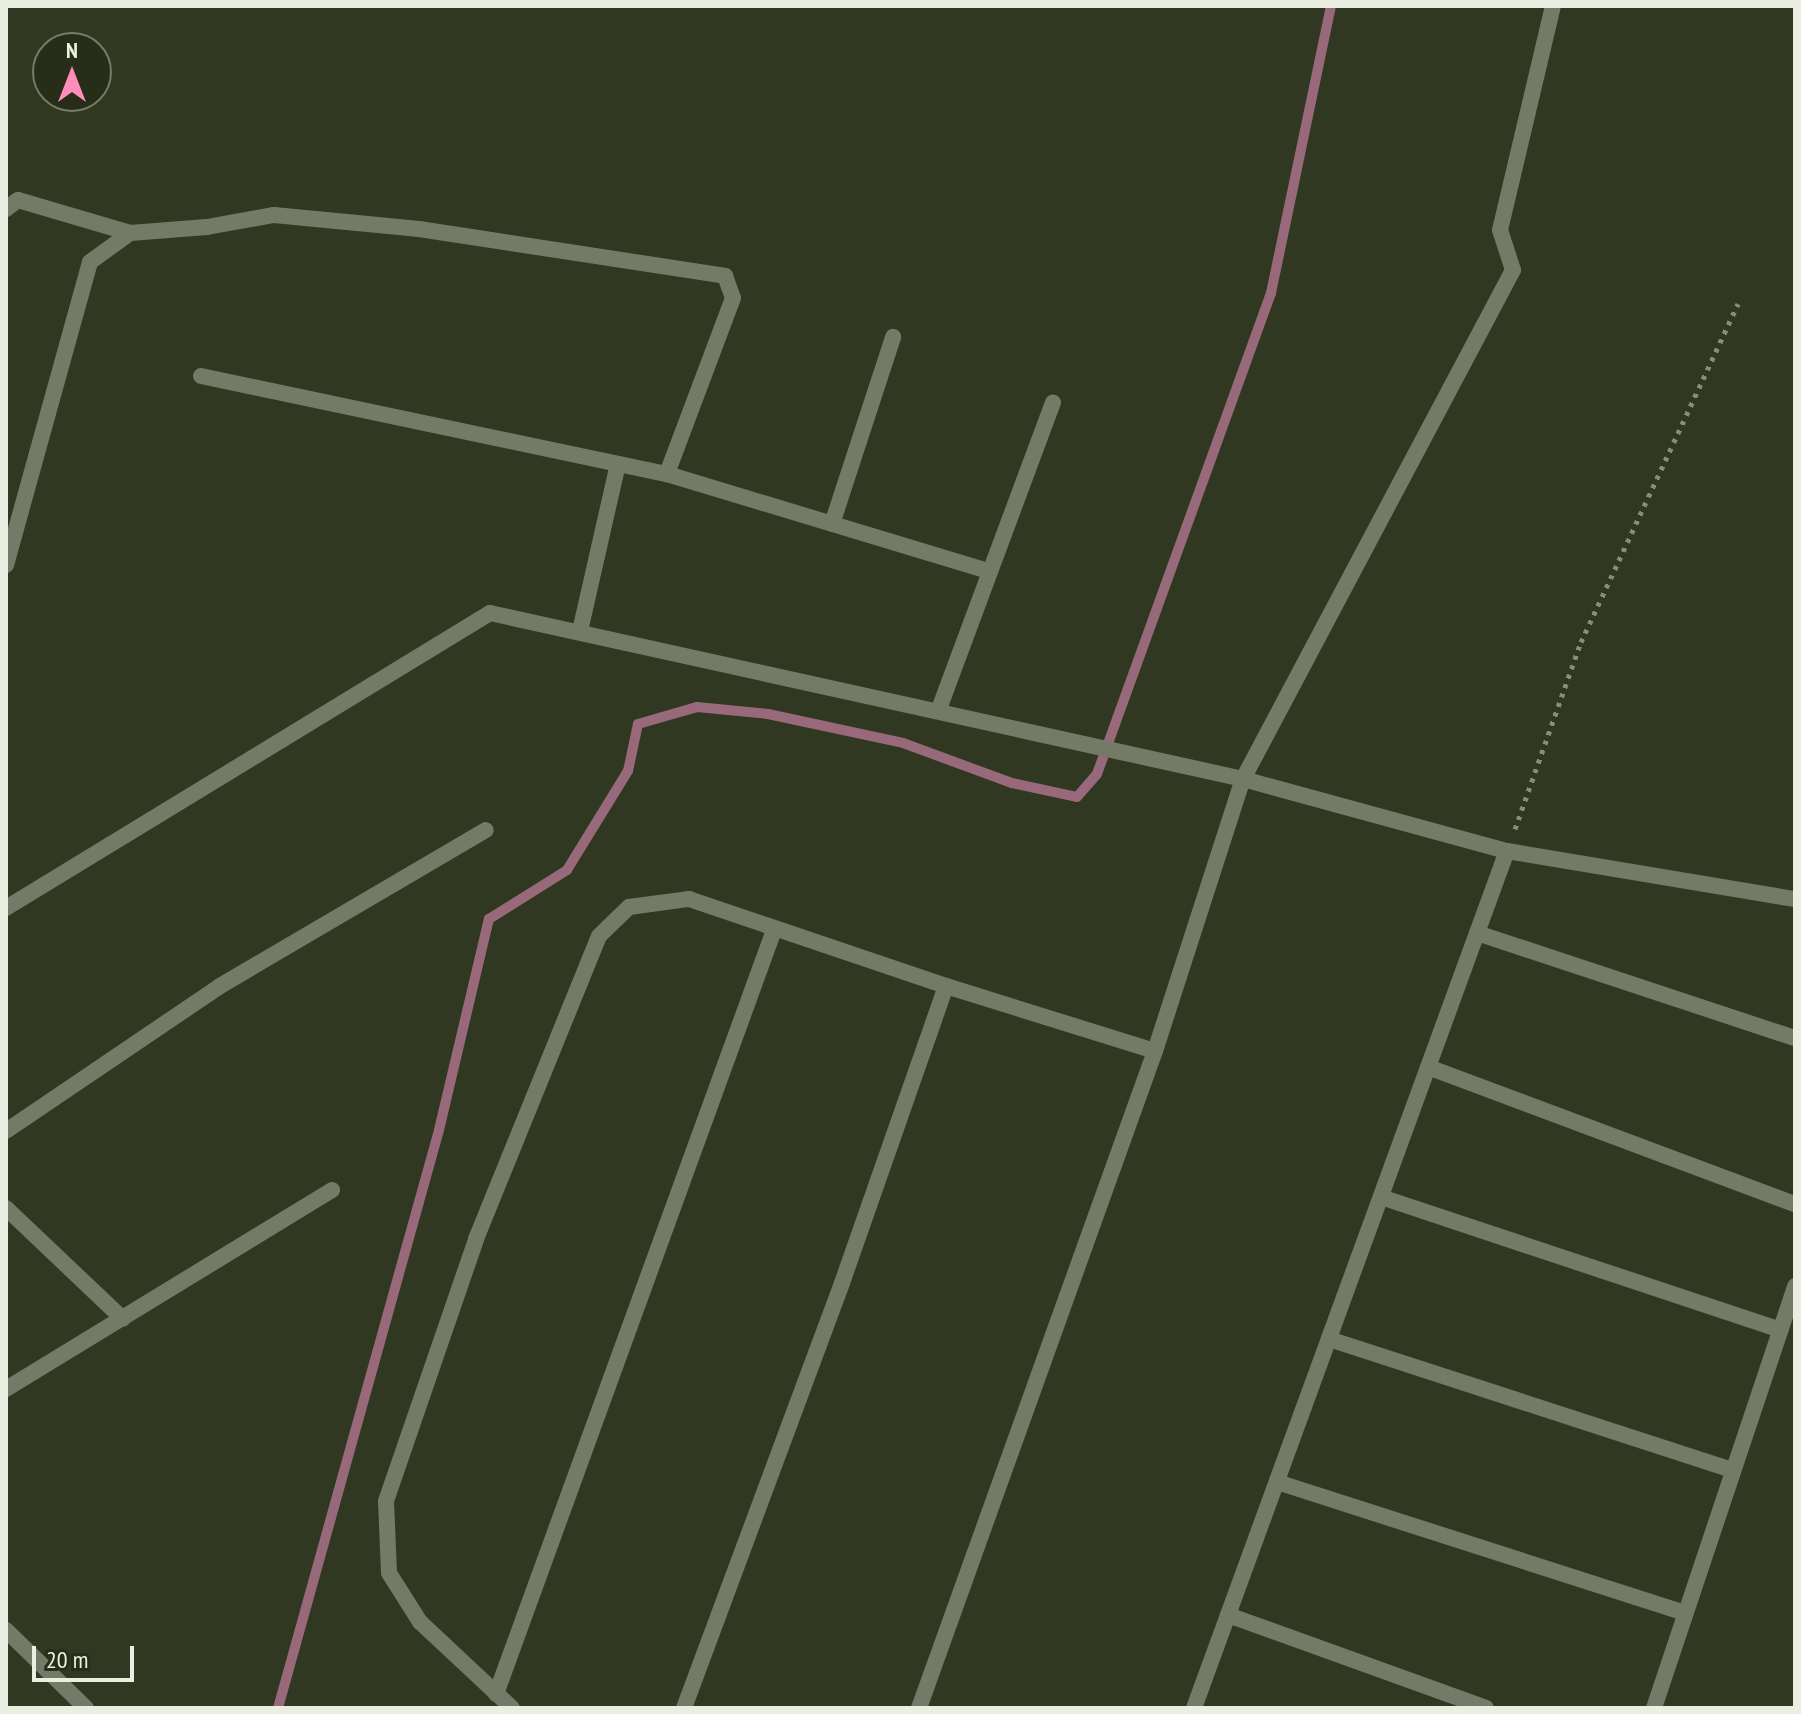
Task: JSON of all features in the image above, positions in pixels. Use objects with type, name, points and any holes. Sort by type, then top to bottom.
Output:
[{"type":"street","points":[[919,1708],[1155,1051],[1243,779],[1513,270],[1500,230],[1553,6]]},
{"type":"street","points":[[6,209],[18,200],[130,233],[207,227],[274,215],[419,229],[725,276],[733,298],[667,474]]},
{"type":"street","points":[[6,565],[90,262],[130,233]]},
{"type":"street","points":[[832,524],[893,337]]},
{"type":"street","points":[[201,376],[667,474],[988,571]]},
{"type":"street","points":[[939,709],[1053,402]]},
{"type":"street","points":[[580,631],[618,464]]},
{"type":"street","points":[[6,908],[299,732],[475,619],[490,613],[1163,760],[1507,851],[1795,899]]},
{"type":"street","points":[[6,1131],[220,986],[486,830]]},
{"type":"street","points":[[1194,1708],[1507,851]]},
{"type":"street","points":[[512,1708],[420,1622],[389,1573],[386,1501],[476,1239],[599,936],[629,907],[689,899],[774,930],[1155,1051]]},
{"type":"street","points":[[496,1694],[774,930]]},
{"type":"street","points":[[1477,933],[1795,1038]]},
{"type":"street","points":[[684,1708],[842,1283],[946,986]]},
{"type":"street","points":[[1428,1067],[1795,1204]]},
{"type":"street","points":[[6,1389],[332,1190]]},
{"type":"street","points":[[1381,1197],[1780,1330]]},
{"type":"street","points":[[6,1208],[123,1319]]},
{"type":"street","points":[[1654,1708],[1795,1286]]},
{"type":"street","points":[[1329,1339],[1733,1470]]},
{"type":"street","points":[[1277,1482],[1685,1613]]},
{"type":"street","points":[[1228,1615],[1486,1708]]},
{"type":"street","points":[[6,1630],[86,1708]]},
{"type":"path","points":[[1507,851],[1581,642],[1738,304]]},
{"type":"waterway","points":[[278,1708],[439,1130],[489,919],[567,870],[628,771],[638,724],[697,707],[768,714],[903,743],[1012,783],[1077,797],[1097,774],[1271,293],[1331,6]]}]
